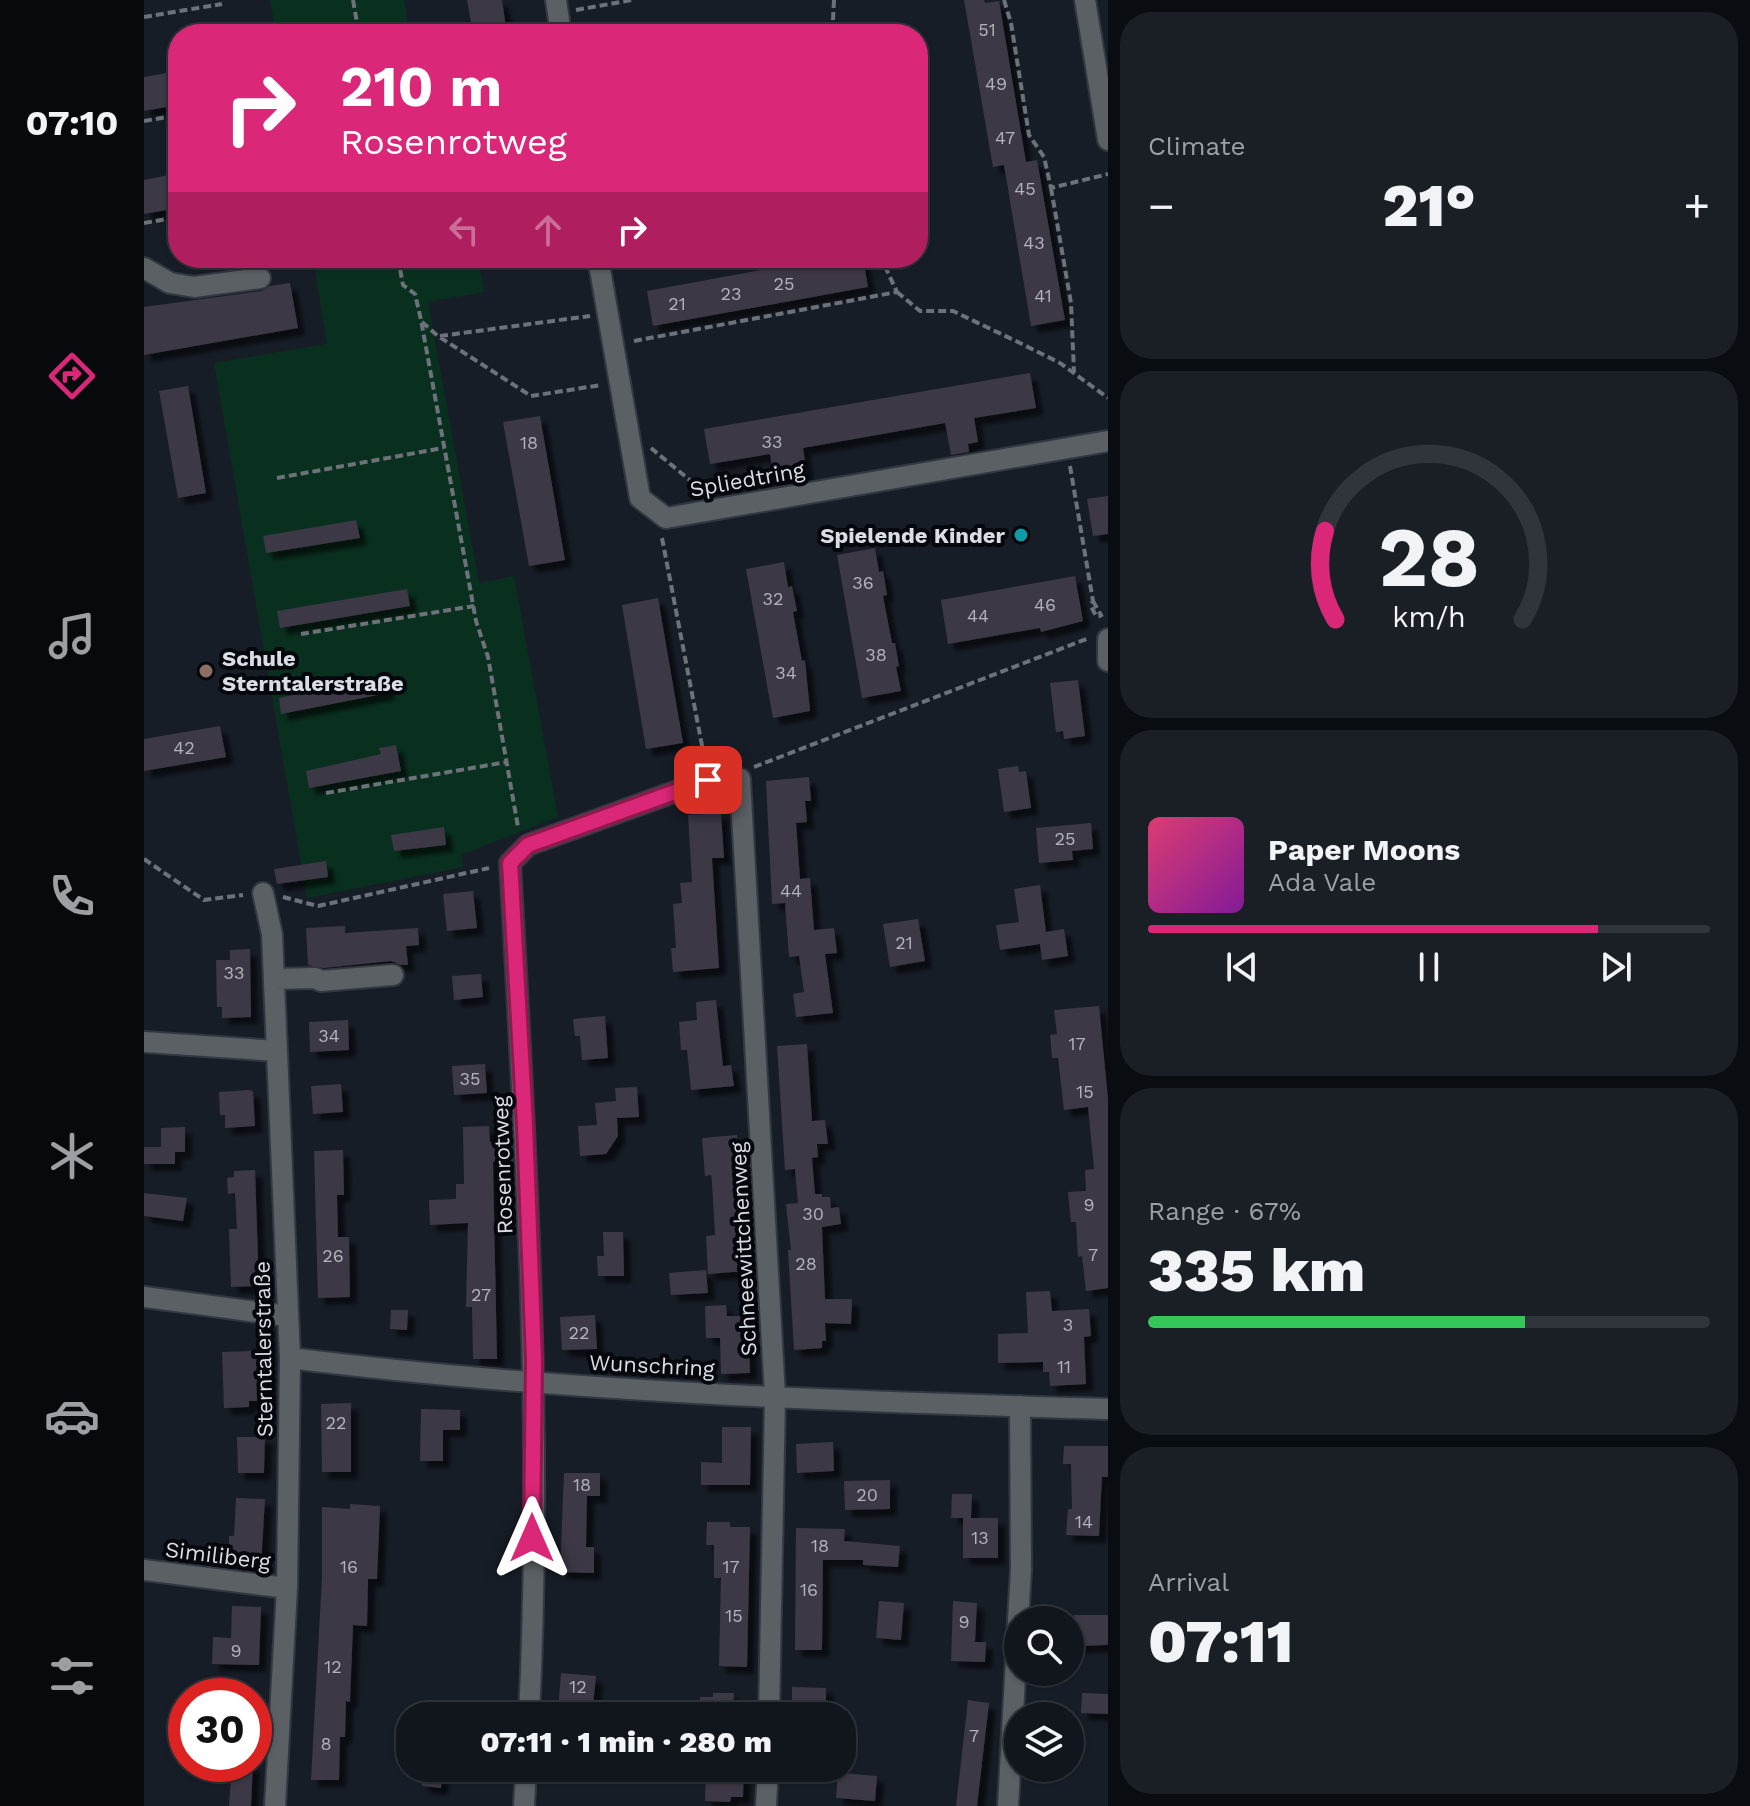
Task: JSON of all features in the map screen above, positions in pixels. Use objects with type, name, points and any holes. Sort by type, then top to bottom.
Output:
[{"type":"street","points":[[1085,0],[1108,140]]},
{"type":"street","points":[[144,268],[170,283],[194,287],[260,278]]},
{"type":"street","points":[[600,268],[640,498],[657,512]]},
{"type":"street","name":"Spliedtring","points":[[657,512],[666,518],[1108,441]]},
{"type":"street","points":[[1102,637],[1108,661]]},
{"type":"street","points":[[510,863],[528,845],[724,774],[740,779]]},
{"type":"street","name":"Schneewittchenweg","points":[[740,779],[775,1396],[769,1702]]},
{"type":"street","name":"Rosenrotweg","points":[[510,863],[525,1125],[534,1383],[530,1702]]},
{"type":"street","name":"Sterntalerstraße","points":[[263,893],[272,934],[290,1358],[287,1588],[275,1806]]},
{"type":"street","points":[[274,979],[315,978],[321,981],[393,975]]},
{"type":"street","points":[[144,1042],[277,1051]]},
{"type":"street","points":[[144,1297],[287,1316]]},
{"type":"street","name":"Wunschring","points":[[290,1358],[425,1375],[534,1383],[1108,1409]]},
{"type":"street","points":[[1019,1606],[1020,1406]]},
{"type":"street","name":"Similiberg","points":[[144,1570],[287,1588]]},
{"type":"street","points":[[1008,1806],[1014,1686]]},
{"type":"street","points":[[524,1806],[525,1782]]},
{"type":"street","points":[[766,1806],[767,1782]]},
{"type":"path","points":[[353,0],[357,24]]},
{"type":"path","points":[[558,16],[632,0]]},
{"type":"path","points":[[834,0],[835,24]]},
{"type":"path","points":[[1004,0],[1011,23],[1029,135],[1044,157],[1051,188],[1071,303],[1074,373]]},
{"type":"path","points":[[144,17],[222,4]]},
{"type":"path","points":[[144,121],[168,117]]},
{"type":"path","points":[[1051,188],[1108,174]]},
{"type":"path","points":[[144,223],[168,219]]},
{"type":"path","points":[[400,268],[403,285],[415,294],[421,320],[443,448],[474,606],[488,657],[519,828]]},
{"type":"path","points":[[886,268],[897,292],[920,311],[953,311],[1060,363],[1108,398]]},
{"type":"path","points":[[613,344],[897,292]]},
{"type":"path","points":[[438,336],[608,313]]},
{"type":"path","points":[[421,320],[438,336],[531,396],[620,382]]},
{"type":"path","points":[[628,429],[723,508]]},
{"type":"path","points":[[277,478],[443,448]]},
{"type":"path","points":[[1067,448],[1093,601]]},
{"type":"path","points":[[657,512],[708,780]]},
{"type":"path","points":[[301,634],[474,606]]},
{"type":"path","points":[[740,779],[754,766],[1102,637]]},
{"type":"path","points":[[326,793],[507,762]]},
{"type":"path","points":[[144,859],[204,900],[263,893],[318,906],[510,863]]},
{"type":"green space","points":[[270,0],[404,0],[408,24],[274,24]]},
{"type":"green space","points":[[315,268],[480,268],[484,292],[428,302],[479,583],[514,576],[558,817],[461,855],[463,867],[307,898],[214,363],[327,344]]},
{"type":"building","points":[[467,0],[502,0],[506,24],[471,24]]},
{"type":"building","points":[[964,0],[999,1],[1026,162],[1037,160],[1065,320],[1031,326],[1004,165],[993,167]]},
{"type":"building","points":[[168,73],[168,107],[144,111],[144,77]]},
{"type":"building","points":[[168,175],[168,210],[144,214],[144,180]]},
{"type":"building","points":[[772,268],[865,268],[868,287],[653,326],[647,291]]},
{"type":"building","points":[[290,283],[298,328],[144,355],[144,307],[262,291],[270,286]]},
{"type":"building","points":[[1030,373],[1036,408],[974,418],[978,442],[968,444],[969,452],[951,455],[945,423],[803,448],[807,474],[774,479],[770,454],[710,464],[704,429]]},
{"type":"building","points":[[188,386],[206,493],[178,498],[159,391]]},
{"type":"building","points":[[540,416],[565,560],[529,566],[503,422]]},
{"type":"building","points":[[1108,496],[1108,534],[1093,536],[1087,499]]},
{"type":"building","points":[[356,520],[360,538],[266,553],[263,536]]},
{"type":"building","points":[[875,548],[879,572],[883,571],[887,595],[883,596],[892,643],[895,643],[901,691],[862,698],[837,555]]},
{"type":"building","points":[[784,562],[788,587],[792,586],[797,611],[793,612],[802,661],[805,660],[810,711],[773,718],[746,569]]},
{"type":"building","points":[[1075,576],[1083,621],[1041,632],[1040,628],[948,644],[941,600]]},
{"type":"building","points":[[407,589],[410,606],[280,628],[277,611]]},
{"type":"building","points":[[658,598],[683,743],[646,749],[622,605]]},
{"type":"building","points":[[385,677],[388,693],[281,714],[279,698]]},
{"type":"building","points":[[1078,680],[1085,736],[1064,739],[1063,731],[1056,732],[1050,683]]},
{"type":"building","points":[[220,726],[226,757],[144,771],[144,739]]},
{"type":"building","points":[[396,745],[401,771],[309,788],[306,771],[381,754],[379,748]]},
{"type":"building","points":[[1018,766],[1019,772],[1026,771],[1031,808],[1004,812],[998,769]]},
{"type":"building","points":[[809,777],[811,801],[805,801],[807,822],[796,823],[800,879],[810,878],[814,930],[834,928],[837,953],[825,954],[833,1013],[796,1017],[793,994],[804,992],[799,956],[789,957],[785,903],[772,904],[766,781]]},
{"type":"building","points":[[721,813],[724,858],[712,858],[719,968],[673,972],[671,948],[676,948],[673,904],[682,903],[680,883],[692,882],[688,815]]},
{"type":"building","points":[[1091,823],[1093,849],[1072,851],[1073,860],[1039,863],[1036,828]]},
{"type":"building","points":[[444,827],[446,845],[394,851],[391,835]]},
{"type":"building","points":[[326,861],[328,877],[277,884],[274,869]]},
{"type":"building","points":[[1040,885],[1046,932],[1064,929],[1068,956],[1042,960],[1040,944],[1000,950],[996,925],[1019,922],[1014,889]]},
{"type":"building","points":[[473,891],[477,928],[447,931],[443,894]]},
{"type":"building","points":[[918,919],[925,961],[890,967],[883,924]]},
{"type":"building","points":[[345,926],[345,933],[418,928],[419,945],[406,946],[408,965],[391,961],[324,968],[308,965],[306,928]]},
{"type":"building","points":[[250,949],[251,1017],[222,1018],[222,1007],[217,1007],[216,960],[230,960],[230,950]]},
{"type":"building","points":[[481,974],[483,997],[454,1000],[452,976]]},
{"type":"building","points":[[716,1000],[723,1066],[731,1065],[734,1086],[691,1090],[687,1050],[681,1050],[679,1022],[697,1020],[696,1002]]},
{"type":"building","points":[[1099,1006],[1108,1099],[1108,1288],[1086,1291],[1082,1256],[1078,1257],[1076,1222],[1071,1222],[1068,1192],[1086,1191],[1085,1170],[1094,1169],[1088,1107],[1064,1110],[1058,1058],[1052,1058],[1050,1035],[1057,1034],[1054,1010]]},
{"type":"building","points":[[605,1016],[608,1058],[582,1060],[580,1036],[575,1036],[573,1019]]},
{"type":"building","points":[[348,1020],[349,1050],[310,1052],[309,1022]]},
{"type":"building","points":[[807,1044],[812,1121],[825,1120],[828,1144],[817,1144],[818,1157],[812,1158],[815,1194],[830,1197],[831,1208],[839,1207],[841,1224],[822,1227],[825,1299],[852,1299],[851,1324],[825,1323],[826,1341],[822,1341],[822,1348],[794,1350],[788,1250],[791,1250],[786,1204],[798,1203],[795,1169],[785,1170],[777,1046]]},
{"type":"building","points":[[485,1064],[487,1093],[454,1095],[452,1066]]},
{"type":"building","points":[[341,1084],[343,1112],[313,1114],[311,1086]]},
{"type":"building","points":[[637,1087],[639,1117],[617,1118],[618,1136],[606,1154],[580,1156],[578,1126],[597,1125],[595,1103],[616,1101],[615,1088]]},
{"type":"building","points":[[253,1091],[255,1126],[225,1128],[225,1115],[220,1115],[219,1092]]},
{"type":"building","points":[[489,1126],[490,1142],[512,1141],[513,1162],[493,1162],[497,1359],[473,1359],[472,1307],[466,1307],[468,1223],[430,1225],[429,1200],[456,1199],[456,1184],[464,1184],[463,1127]]},
{"type":"building","points":[[185,1127],[185,1152],[175,1152],[175,1164],[144,1164],[144,1147],[161,1147],[161,1128]]},
{"type":"building","points":[[737,1135],[746,1271],[708,1274],[706,1236],[715,1235],[712,1182],[711,1175],[705,1176],[702,1138]]},
{"type":"building","points":[[343,1150],[344,1195],[337,1195],[338,1237],[349,1237],[350,1297],[318,1298],[314,1151]]},
{"type":"building","points":[[255,1170],[259,1286],[231,1287],[229,1229],[237,1229],[235,1193],[228,1194],[227,1178],[234,1177],[234,1171]]},
{"type":"building","points":[[144,1193],[187,1198],[183,1221],[144,1216]]},
{"type":"building","points":[[603,1232],[623,1232],[624,1276],[598,1276],[597,1256],[604,1256]]},
{"type":"building","points":[[706,1270],[708,1293],[671,1295],[669,1273]]},
{"type":"building","points":[[1050,1291],[1052,1311],[1089,1309],[1091,1336],[1084,1337],[1086,1384],[1050,1386],[1049,1372],[1043,1372],[1043,1362],[998,1363],[998,1334],[1028,1333],[1026,1292]]},
{"type":"building","points":[[726,1305],[727,1316],[748,1316],[750,1373],[721,1374],[720,1338],[706,1338],[705,1306]]},
{"type":"building","points":[[391,1310],[408,1310],[407,1330],[390,1329]]},
{"type":"building","points":[[595,1315],[597,1349],[562,1350],[560,1317]]},
{"type":"building","points":[[251,1351],[252,1357],[261,1357],[262,1401],[249,1401],[249,1407],[224,1408],[222,1352]]},
{"type":"building","points":[[351,1403],[351,1472],[322,1472],[321,1404]]},
{"type":"building","points":[[421,1409],[460,1410],[460,1430],[443,1430],[443,1461],[420,1461]]},
{"type":"building","points":[[722,1427],[751,1427],[750,1485],[701,1485],[701,1462],[722,1463]]},
{"type":"building","points":[[237,1437],[265,1437],[264,1473],[238,1473]]},
{"type":"building","points":[[833,1442],[834,1471],[797,1473],[796,1444]]},
{"type":"building","points":[[1064,1446],[1108,1446],[1108,1477],[1102,1477],[1099,1536],[1066,1535],[1068,1509],[1072,1509],[1071,1464],[1063,1464]]},
{"type":"building","points":[[564,1473],[600,1473],[600,1496],[587,1496],[586,1547],[594,1547],[594,1573],[560,1572]]},
{"type":"building","points":[[890,1480],[890,1509],[845,1510],[844,1481]]},
{"type":"building","points":[[952,1494],[972,1494],[971,1518],[998,1518],[998,1558],[963,1558],[963,1518],[951,1518]]},
{"type":"building","points":[[236,1498],[265,1499],[261,1566],[203,1563],[205,1544],[229,1545],[229,1536],[234,1536]]},
{"type":"building","points":[[350,1504],[380,1506],[377,1579],[368,1579],[367,1626],[353,1625],[350,1702],[346,1701],[345,1737],[340,1737],[339,1780],[311,1780],[322,1577],[322,1507],[350,1509]]},
{"type":"building","points":[[707,1522],[730,1522],[730,1527],[750,1527],[747,1667],[719,1666],[721,1578],[714,1578],[714,1545],[706,1545]]},
{"type":"building","points":[[796,1528],[845,1529],[844,1541],[900,1546],[898,1567],[863,1565],[863,1560],[823,1560],[822,1650],[795,1650]]},
{"type":"building","points":[[879,1601],[904,1603],[901,1640],[876,1638]]},
{"type":"building","points":[[953,1601],[977,1603],[975,1642],[986,1642],[985,1662],[951,1661]]},
{"type":"building","points":[[232,1606],[261,1607],[259,1665],[212,1664],[213,1637],[231,1638]]},
{"type":"building","points":[[1084,1615],[1108,1615],[1108,1645],[1084,1646]]},
{"type":"building","points":[[561,1673],[596,1676],[593,1702],[559,1702]]},
{"type":"building","points":[[792,1687],[826,1688],[826,1702],[792,1702]]},
{"type":"building","points":[[713,1693],[734,1693],[734,1702],[700,1702],[700,1697],[713,1697]]},
{"type":"building","points":[[1082,1693],[1108,1694],[1108,1714],[1084,1713]]},
{"type":"building","points":[[968,1700],[989,1703],[977,1806],[956,1806]]},
{"type":"building","points":[[856,1774],[877,1776],[875,1801],[836,1798],[837,1782],[856,1782]]},
{"type":"building","points":[[231,1782],[252,1782],[251,1806],[229,1806]]},
{"type":"building","points":[[422,1782],[441,1782],[441,1788],[422,1786]]},
{"type":"building","points":[[706,1782],[744,1782],[743,1797],[731,1797],[730,1802],[705,1801]]},
{"type":"place","name":"Spielende Kinder","points":[[1021,535]]},
{"type":"place","name":"Schule Sterntalerstraße","points":[[206,671]]},
{"type":"route","points":[[532,1538],[534,1360],[510,863],[528,845],[708,780]]}]
